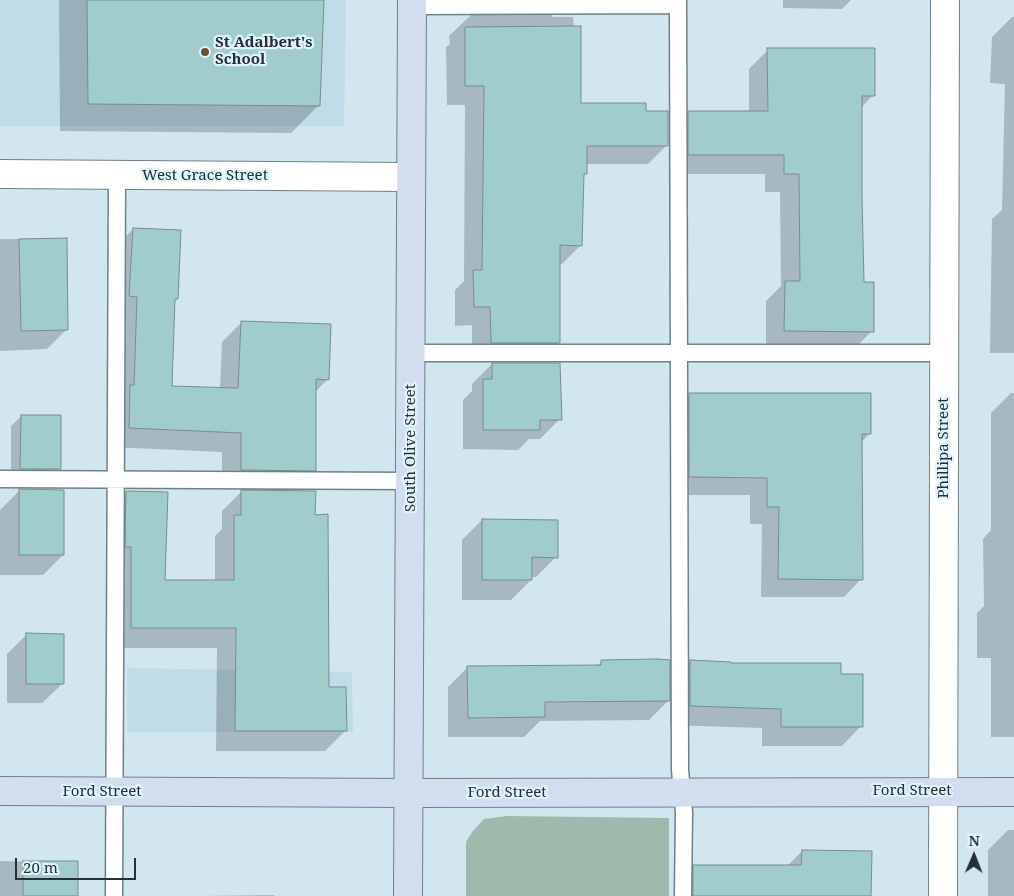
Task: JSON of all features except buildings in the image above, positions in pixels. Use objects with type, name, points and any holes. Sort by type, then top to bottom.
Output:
[{"type":"street","name":"Phillipa Street","points":[[943,896],[945,0]]},
{"type":"street","name":"South Olive Street","points":[[408,896],[410,793],[410,177],[412,3]]},
{"type":"street","name":"West Grace Street","points":[[0,174],[410,177]]},
{"type":"street","name":"Ford Street","points":[[0,791],[410,793],[682,791],[1014,792]]},
{"type":"lane","points":[[412,3],[678,2],[680,770],[684,812],[683,896]]},
{"type":"lane","points":[[114,896],[117,175]]},
{"type":"lane","points":[[411,353],[944,353]]},
{"type":"lane","points":[[0,479],[411,481]]},
{"type":"shaded area","points":[[0,0],[346,0],[344,126],[0,126]]},
{"type":"shaded area","points":[[127,668],[352,672],[353,732],[127,732]]},
{"type":"green space","points":[[507,816],[669,818],[669,896],[466,896],[466,842],[484,819]]},
{"type":"place","name":"St Adalbert's School","points":[[205,52]]}]
